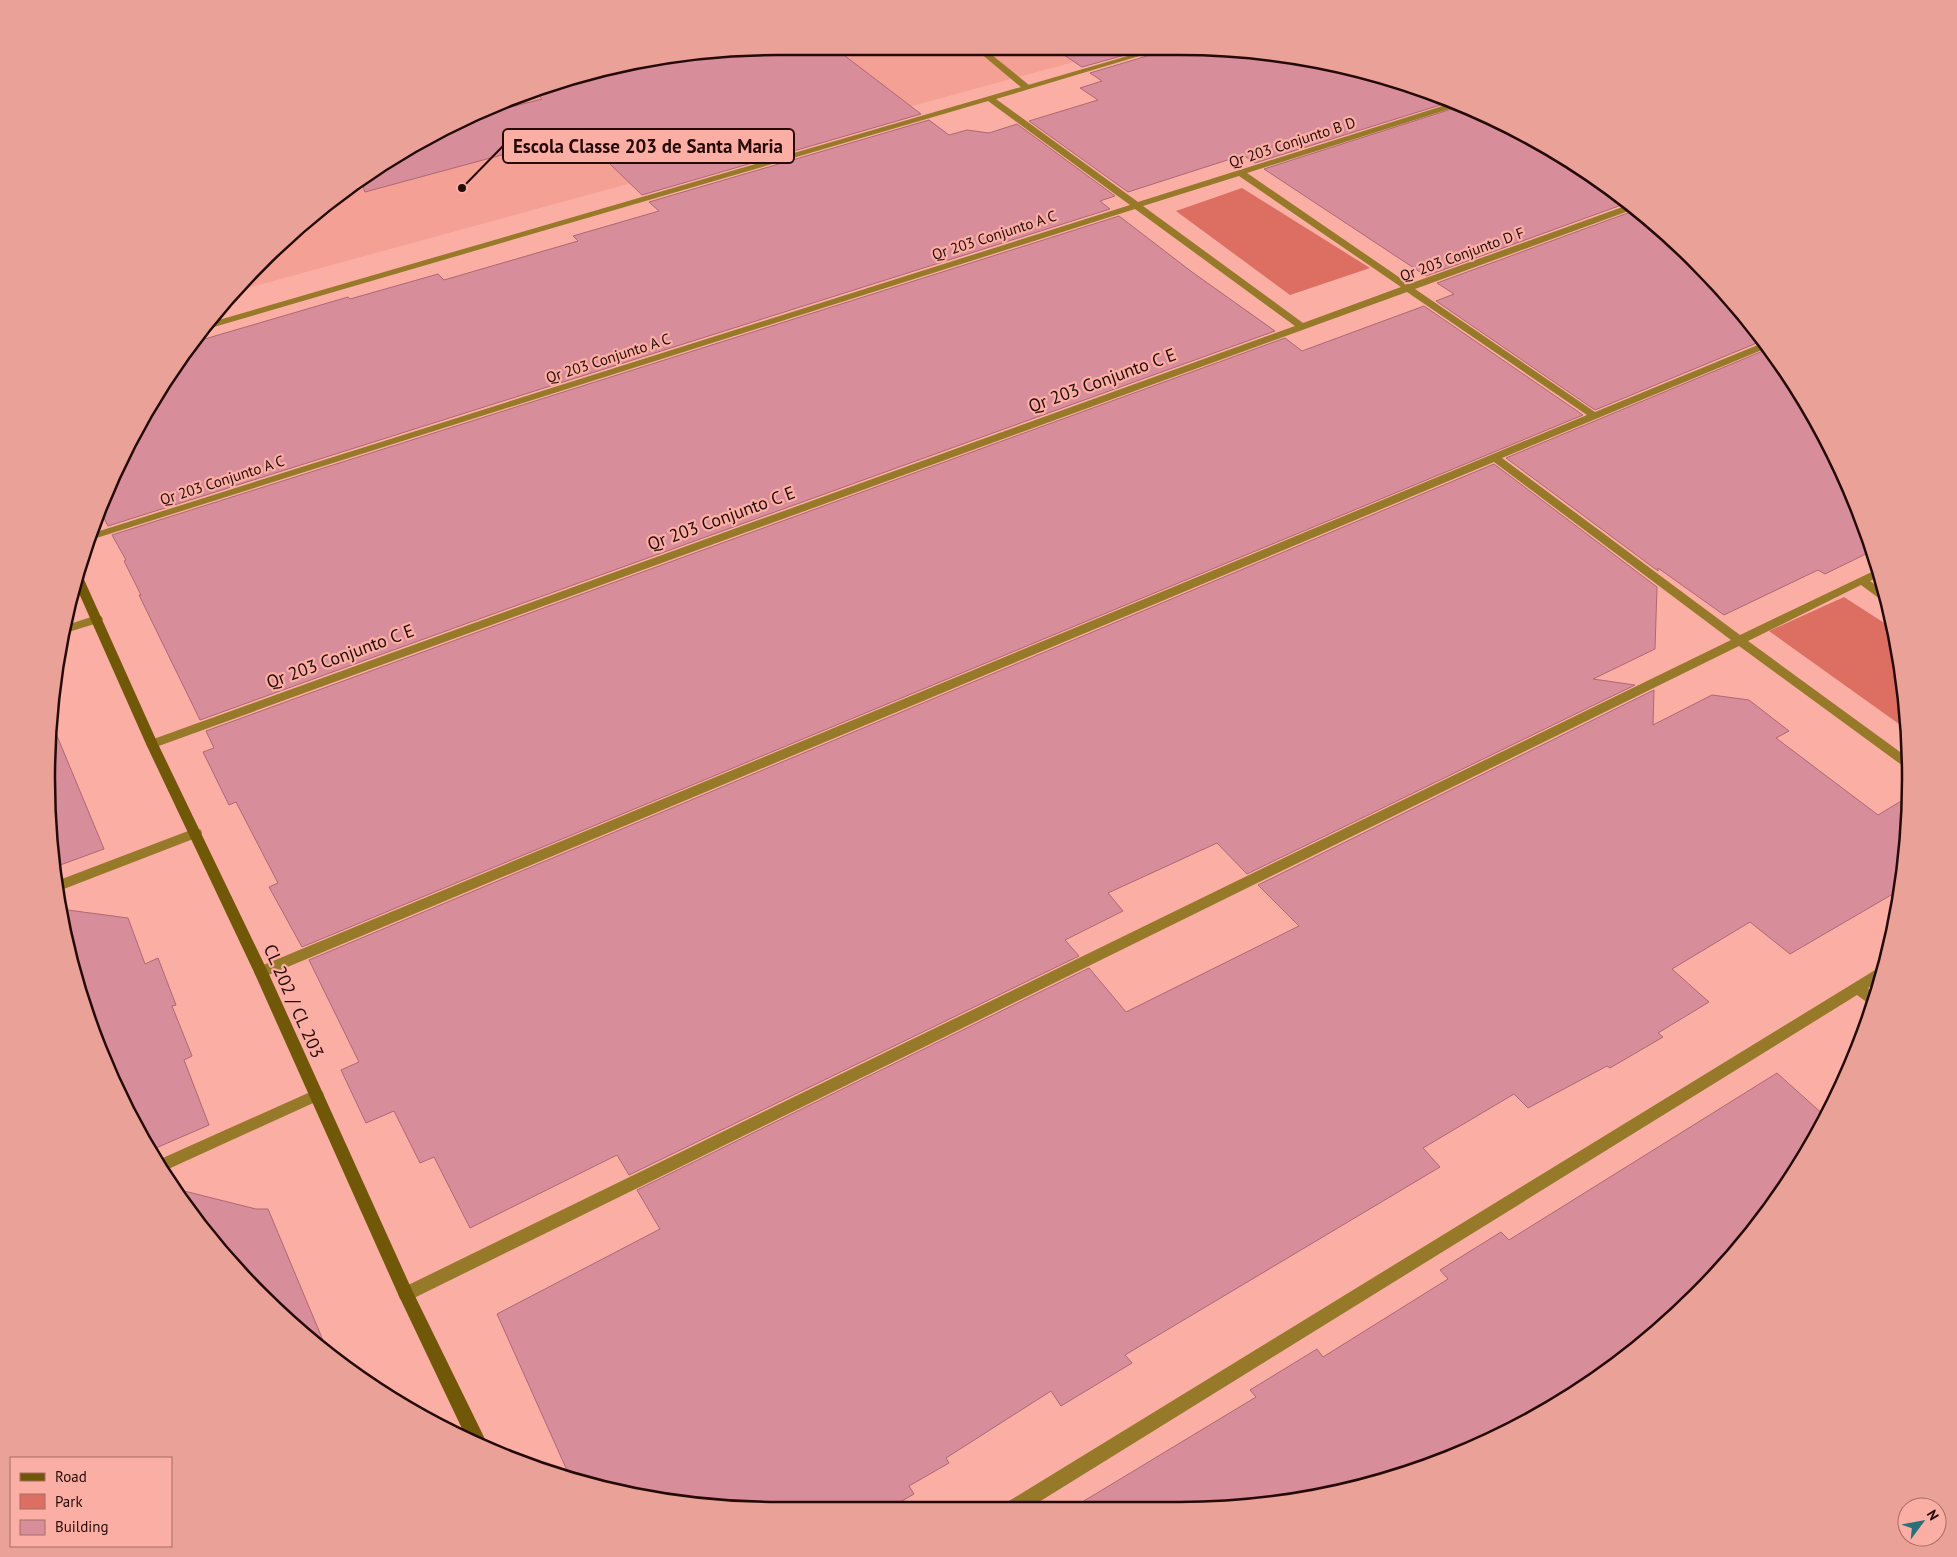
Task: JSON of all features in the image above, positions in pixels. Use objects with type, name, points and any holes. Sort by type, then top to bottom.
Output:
[{"type":"street","points":[[987,55],[1026,87]]},
{"type":"street","points":[[217,323],[1138,55]]},
{"type":"street","points":[[989,98],[1302,326]]},
{"type":"street","name":"Qr 203 Conjunto B D","points":[[1137,205],[1447,107]]},
{"type":"street","points":[[1241,173],[1594,416]]},
{"type":"street","name":"Qr 203 Conjunto A C","points":[[97,535],[1137,205]]},
{"type":"street","name":"Qr 203 Conjunto D F","points":[[1302,326],[1624,209]]},
{"type":"street","name":"Qr 203 Conjunto C E","points":[[152,744],[1302,326]]},
{"type":"street","points":[[261,972],[1759,347]]},
{"type":"street","points":[[1494,457],[1901,760]]},
{"type":"street","points":[[406,1294],[1872,575]]},
{"type":"street","points":[[1861,580],[1877,591]]},
{"type":"street","name":"CL 202 / CL 203","points":[[81,586],[152,744],[261,972],[406,1294],[474,1434]]},
{"type":"street","points":[[71,627],[97,619]]},
{"type":"street","points":[[63,884],[196,833]]},
{"type":"street","points":[[1023,1502],[1873,978]]},
{"type":"street","points":[[1858,988],[1868,996]]},
{"type":"street","points":[[166,1163],[317,1096]]},
{"type":"shaded area","points":[[778,55],[1099,55],[247,288],[301,235],[338,205],[377,177],[417,152],[502,110],[546,93],[591,80],[637,69],[684,61],[731,57]]},
{"type":"green space","points":[[1242,188],[1370,268],[1290,295],[1176,211]]},
{"type":"green space","points":[[1844,597],[1885,623],[1896,684],[1899,724],[1769,631]]},
{"type":"building","points":[[778,55],[844,55],[921,114],[642,195],[579,134],[365,192],[363,187],[417,152],[502,110],[542,99],[539,96],[591,80],[637,69],[684,61]]},
{"type":"building","points":[[1064,55],[1125,55],[1082,67]]},
{"type":"building","points":[[1150,55],[1226,57],[1273,61],[1320,69],[1366,80],[1411,93],[1441,105],[1255,163],[1243,155],[1128,192],[1029,121],[1098,100],[1080,88],[1102,81],[1090,73]]},
{"type":"building","points":[[1452,109],[1540,152],[1580,177],[1620,206],[1426,276],[1264,169]]},
{"type":"building","points":[[929,120],[949,135],[967,130],[989,133],[1017,124],[1115,196],[1100,201],[1110,209],[108,526],[104,518],[130,459],[152,417],[177,377],[204,339],[348,297],[350,299],[438,274],[444,280],[578,241],[573,236],[659,211],[649,202]]},
{"type":"building","points":[[1629,213],[1690,267],[1722,301],[1756,343],[1595,410],[1436,301],[1454,294],[1437,283]]},
{"type":"building","points":[[1119,216],[1192,272],[1275,331],[200,720],[139,595],[141,595],[124,561],[126,560],[112,535]]},
{"type":"building","points":[[1424,306],[1583,415],[302,947],[269,887],[278,883],[236,802],[229,805],[203,752],[214,748],[206,731],[1285,338],[1302,351]]},
{"type":"building","points":[[1762,351],[1805,417],[1827,459],[1847,502],[1866,554],[1825,574],[1818,570],[1724,615],[1658,568],[1658,571],[1506,458]]},
{"type":"building","points":[[1494,464],[1657,587],[1655,649],[1593,679],[1635,685],[1247,874],[1217,843],[1108,893],[1123,911],[1065,940],[1079,956],[629,1175],[617,1155],[470,1228],[434,1157],[420,1163],[394,1111],[366,1123],[341,1070],[359,1062],[309,960]]},
{"type":"building","points":[[1654,690],[1653,725],[1712,695],[1749,700],[1789,731],[1776,738],[1878,815],[1901,801],[1896,873],[1892,894],[1790,954],[1750,922],[1672,969],[1709,1002],[1658,1033],[1663,1037],[1610,1068],[1607,1066],[1528,1108],[1514,1094],[1423,1148],[1440,1167],[1125,1355],[1132,1363],[1061,1406],[1051,1391],[946,1458],[949,1463],[909,1486],[914,1494],[900,1502],[778,1502],[684,1496],[637,1488],[567,1470],[497,1314],[660,1229],[637,1190],[1089,968],[1126,1012],[1299,926],[1258,885]]},
{"type":"building","points":[[57,735],[104,849],[60,865],[55,778]]},
{"type":"building","points":[[67,910],[128,918],[145,964],[158,958],[176,1005],[172,1006],[192,1056],[184,1060],[209,1125],[157,1148],[130,1098],[110,1055],[93,1011],[80,966]]},
{"type":"building","points":[[1777,1073],[1820,1112],[1780,1180],[1752,1219],[1722,1256],[1690,1290],[1656,1322],[1619,1352],[1580,1380],[1540,1405],[1455,1447],[1411,1464],[1320,1488],[1273,1496],[1226,1500],[1082,1502],[1256,1397],[1250,1390],[1317,1349],[1323,1357],[1448,1279],[1440,1270],[1501,1232],[1509,1240]]},
{"type":"building","points":[[185,1191],[256,1209],[268,1209],[323,1340],[267,1290],[235,1256]]},
{"type":"place","name":"Escola Classe 203 de Santa Maria","points":[[462,188]]}]
